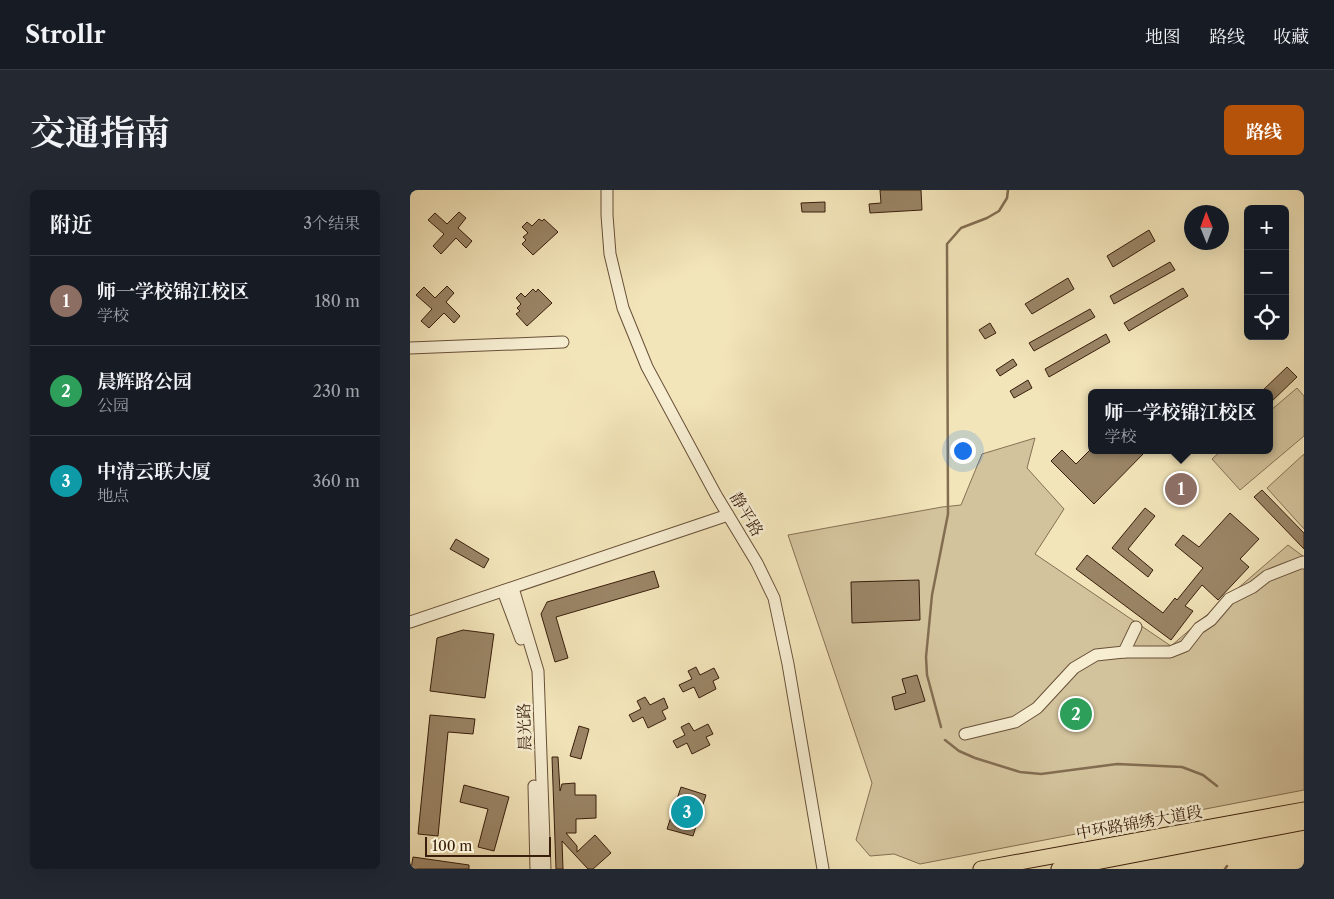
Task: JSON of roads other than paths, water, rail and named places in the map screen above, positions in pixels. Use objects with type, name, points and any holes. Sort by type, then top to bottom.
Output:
[{"type":"main road","name":"中环路锦绣大道段","points":[[981,869],[1304,810]]},
{"type":"main road","name":"中环路锦绣大道段","points":[[1059,869],[1304,822]]},
{"type":"street","name":"静平路","points":[[607,190],[610,254],[623,308],[648,367],[716,495],[757,563],[774,598],[788,664],[823,869]]},
{"type":"street","points":[[410,348],[563,342]]},
{"type":"street","points":[[410,622],[728,515]]},
{"type":"street","points":[[965,734],[1015,722],[1037,708],[1074,668],[1096,655],[1124,652],[1170,652],[1185,646],[1199,628],[1211,620],[1229,599],[1253,587],[1267,576],[1304,563]]},
{"type":"street","name":"晨光路","points":[[508,590],[531,666],[536,869]]},
{"type":"street","name":"晨光路","points":[[508,590],[538,671],[545,869]]},
{"type":"street","points":[[1124,652],[1136,627]]},
{"type":"waterway","points":[[941,727],[927,675],[926,657],[932,595],[948,514],[947,244],[961,228],[999,211],[1007,198],[1008,190]]},
{"type":"waterway","points":[[945,740],[959,751],[975,758],[1020,772],[1041,774],[1117,764],[1182,767],[1203,775],[1217,786]]},
{"type":"place","name":"师一学校锦江校区","points":[[1181,489]]},
{"type":"place","name":"晨辉路公园","points":[[1076,714]]},
{"type":"place","name":"中清云联大厦","points":[[687,812]]}]
